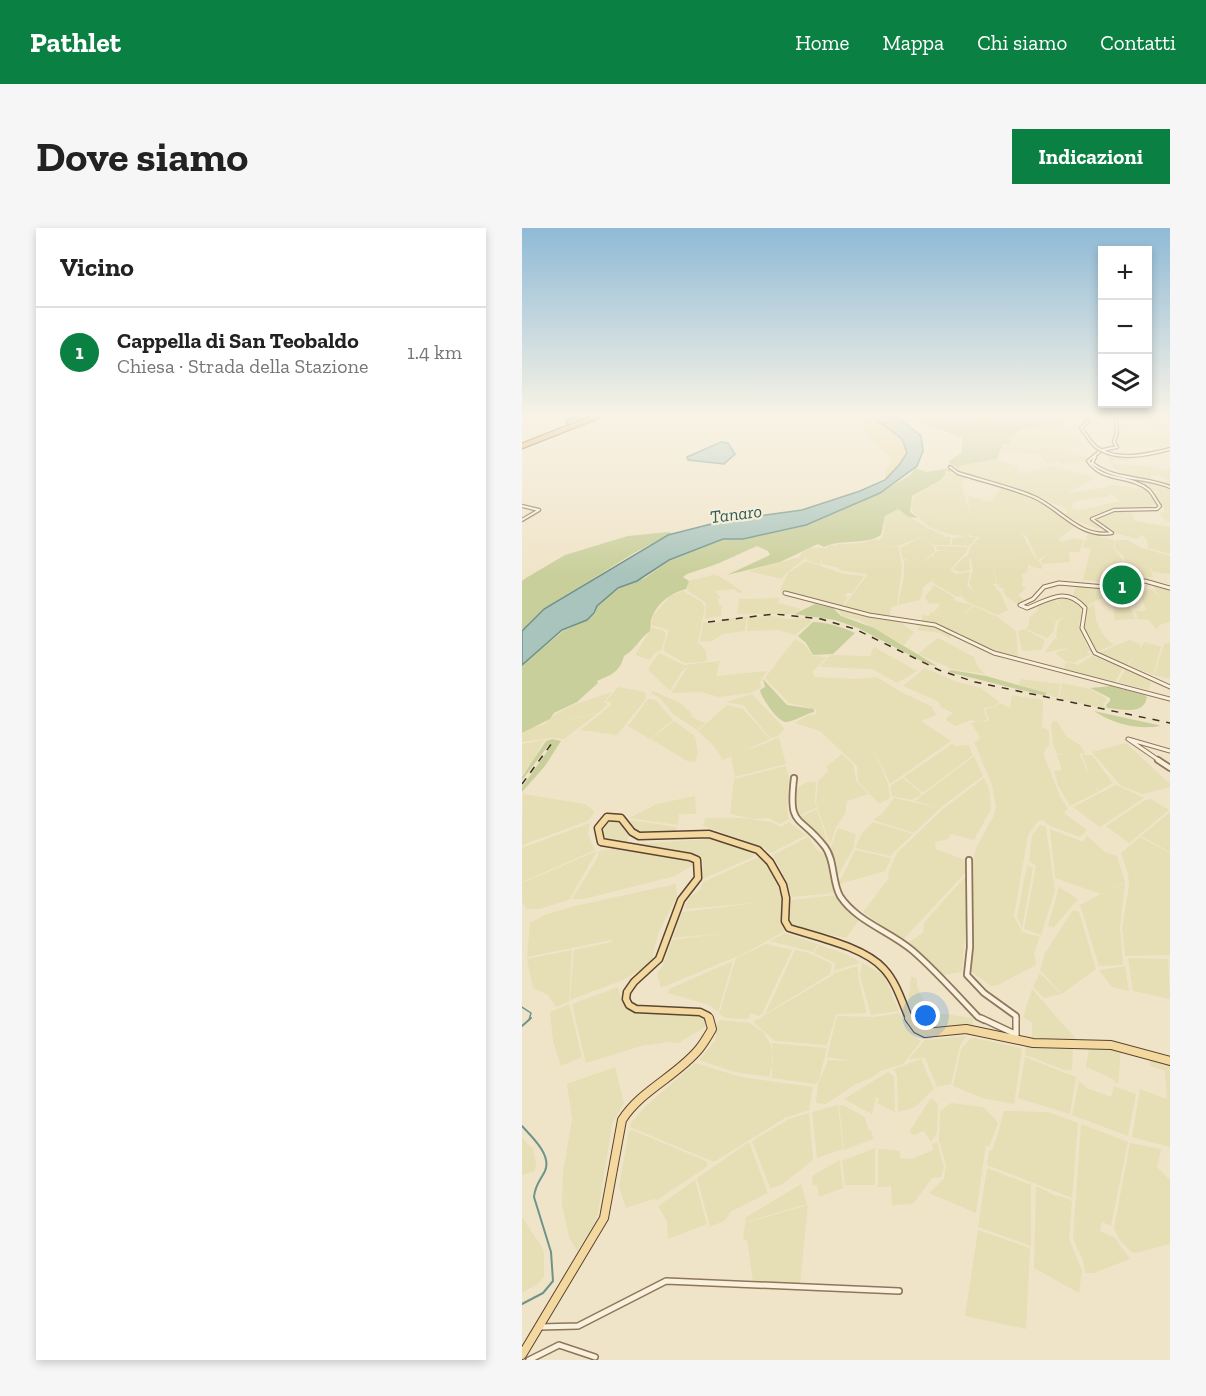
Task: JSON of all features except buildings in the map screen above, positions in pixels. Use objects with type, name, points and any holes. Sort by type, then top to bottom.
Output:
[{"type":"main road","points":[[522,1355],[604,1218],[622,1120],[629,1109],[641,1098],[699,1050],[712,1029],[708,1016],[700,1012],[636,1009],[626,999],[629,986],[653,967],[659,959],[681,900],[698,878],[698,863],[690,857],[605,844],[599,840],[597,835],[598,826],[603,819],[614,816],[621,818],[632,832],[639,836],[709,834],[758,850],[770,862],[783,885],[786,898],[786,921],[789,928],[856,950],[882,967],[893,981],[910,1021],[917,1029],[925,1033],[975,1030],[1018,1039],[1111,1045],[1170,1061]]},
{"type":"street","points":[[952,469],[958,473],[1023,492],[1094,534],[1110,535],[1112,533],[1092,519],[1114,510],[1156,509],[1160,506],[1146,489],[1101,476],[1093,469]]},
{"type":"street","points":[[1100,469],[1106,473],[1158,482],[1170,488]]},
{"type":"street","points":[[522,506],[539,510],[522,520]]},
{"type":"street","points":[[1170,588],[1144,581],[1117,588],[1059,583],[1044,588],[1033,599],[1020,605],[1028,608],[1055,596],[1077,600],[1085,608],[1083,628],[1095,653],[1170,687]]},
{"type":"street","points":[[785,593],[869,615],[935,625],[980,648],[1004,656],[1170,699]]},
{"type":"street","points":[[1170,752],[1133,739],[1128,740],[1170,768]]},
{"type":"street","points":[[794,778],[791,804],[794,817],[827,849],[839,894],[855,913],[898,939],[914,952],[978,1017],[1018,1039]]},
{"type":"street","points":[[969,860],[970,947],[967,975],[984,993],[1016,1016],[1018,1039]]},
{"type":"street","points":[[537,1327],[578,1326],[666,1281],[899,1291]]},
{"type":"street","points":[[528,1360],[559,1345],[595,1357]]},
{"type":"shaded area","points":[[958,469],[1019,469],[1016,470],[1022,473],[1040,469],[1063,469],[1094,477],[1067,493],[1104,488],[1111,484],[1140,489],[1141,487],[1149,492],[1157,505],[1152,505],[1153,509],[1115,509],[1094,516],[1089,519],[1100,526],[1097,529],[1066,516],[1067,509],[1026,492],[957,472]],"holes":[[[1110,494],[1120,501],[1080,510],[1072,509],[1073,502],[1110,496]]]},
{"type":"shaded area","points":[[1114,469],[1159,469],[1168,471],[1170,469],[1170,485],[1166,483],[1166,478],[1160,476],[1152,475],[1151,479],[1129,476]]},
{"type":"shaded area","points":[[947,471],[967,478],[961,484],[970,514],[968,496],[991,502],[1000,488],[1026,495],[1045,504],[1075,526],[1059,539],[1061,542],[1073,538],[1084,540],[1079,552],[1069,552],[1070,562],[1042,564],[1041,561],[1047,555],[1038,560],[1027,537],[1022,533],[1032,553],[1043,567],[1041,569],[1028,565],[1027,572],[1021,575],[1022,586],[1027,588],[1018,595],[1024,600],[1016,603],[1007,597],[1003,591],[1006,591],[997,585],[1003,585],[997,584],[992,559],[996,584],[993,584],[1001,594],[1008,610],[998,615],[965,601],[962,596],[957,597],[932,582],[936,578],[923,587],[920,600],[898,605],[904,577],[904,561],[908,558],[903,559],[900,548],[924,536],[890,547],[898,547],[902,566],[897,605],[891,608],[889,618],[843,607],[868,574],[838,570],[840,568],[822,564],[822,558],[820,565],[807,560],[807,557],[786,573],[782,579],[748,571],[800,557],[801,553],[810,548],[826,548],[830,544],[836,546],[876,539],[879,541],[883,536],[886,515],[898,509],[927,528],[946,536],[938,537],[950,537],[950,545],[933,545],[924,539],[934,547],[935,552],[921,562],[932,556],[936,559],[933,555],[937,551],[965,552],[937,550],[935,546],[968,547],[966,552],[950,570],[955,574],[970,572],[967,585],[974,591],[969,583],[973,570],[971,559],[969,559],[970,570],[960,572],[953,569],[964,557],[967,557],[971,546],[980,537],[969,533],[969,537],[977,537],[969,546],[952,545],[952,539],[965,536],[948,534],[929,527],[911,510],[930,515],[911,509],[912,500],[914,496],[943,480],[947,476]]},
{"type":"shaded area","points":[[1144,480],[1170,490],[1170,521],[1166,521],[1160,514],[1164,512],[1164,506],[1152,493],[1159,493],[1143,484]]},
{"type":"shaded area","points":[[1130,510],[1135,521],[1170,527],[1170,554],[1148,548],[1147,540],[1142,535],[1137,539],[1114,533],[1112,529],[1094,520],[1112,511]]},
{"type":"shaded area","points":[[1088,534],[1115,540],[1113,548],[1126,564],[1123,556],[1114,548],[1116,540],[1127,540],[1142,548],[1170,556],[1170,574],[1153,572],[1149,565],[1153,577],[1133,578],[1125,585],[1083,580],[1091,549],[1082,547],[1086,540],[1089,540],[1086,539]]},
{"type":"shaded area","points":[[806,561],[844,574],[864,576],[852,593],[847,593],[845,596],[848,598],[841,607],[780,590],[788,573]]},
{"type":"shaded area","points":[[714,575],[743,592],[738,593],[735,589],[715,591],[721,598],[718,599],[719,605],[722,605],[721,616],[705,619],[706,603],[687,590],[690,589],[686,589],[689,581]]},
{"type":"shaded area","points":[[1151,582],[1170,589],[1170,622],[1159,625],[1157,630],[1149,620],[1138,619],[1135,611],[1146,609],[1140,594],[1146,590],[1153,589],[1161,600]]},
{"type":"shaded area","points":[[934,585],[954,597],[955,601],[973,605],[959,617],[974,606],[995,616],[984,629],[996,616],[1016,631],[1018,659],[977,644],[958,632],[949,638],[940,633],[917,630],[922,622],[922,615],[929,616],[931,612],[945,618],[933,612],[940,606],[937,604],[946,602],[929,604],[925,597]]},
{"type":"shaded area","points":[[1076,585],[1096,587],[1094,598],[1098,587],[1118,589],[1087,606],[1073,596]]},
{"type":"shaded area","points":[[1122,589],[1135,619],[1115,620],[1111,595]]},
{"type":"shaded area","points":[[683,591],[702,602],[705,607],[698,642],[706,651],[707,660],[703,662],[685,663],[665,652],[663,649],[669,630],[651,625],[653,616],[670,596]]},
{"type":"shaded area","points":[[1053,597],[1062,609],[1055,597],[1072,598],[1084,608],[1077,612],[1084,610],[1079,623],[1086,645],[1093,652],[1086,650],[1090,655],[1073,663],[1065,661],[1055,653],[1066,649],[1073,656],[1066,648],[1044,653],[1055,638],[1060,643],[1056,637],[1057,628],[1059,621],[1067,615],[1056,621],[1045,614],[1056,622],[1053,632],[1047,638],[1026,629],[1029,618],[1038,610],[1038,607]]},
{"type":"shaded area","points":[[779,598],[778,603],[801,609],[792,614],[737,614],[739,599]]},
{"type":"shaded area","points":[[1094,604],[1096,620],[1102,633],[1113,645],[1096,652],[1084,626],[1087,609]]},
{"type":"shaded area","points":[[837,608],[899,621],[914,632],[904,645],[859,620],[842,616]]},
{"type":"shaded area","points":[[771,616],[788,619],[806,618],[812,621],[795,635],[778,630],[747,631],[748,617]]},
{"type":"shaded area","points":[[747,617],[745,631],[723,634],[712,641],[700,642],[703,622],[715,623],[725,619]]},
{"type":"shaded area","points":[[652,627],[666,634],[661,651],[656,652],[650,660],[635,655]]},
{"type":"shaded area","points":[[1024,629],[1045,640],[1041,650],[1022,651],[1018,631]]},
{"type":"shaded area","points":[[938,638],[974,657],[978,667],[985,674],[952,669],[918,654]]},
{"type":"shaded area","points":[[795,639],[804,644],[813,656],[827,657],[812,672],[815,677],[855,679],[877,677],[901,692],[931,706],[936,715],[921,721],[951,741],[890,784],[871,743],[888,784],[890,798],[879,804],[858,781],[857,766],[820,731],[795,723],[806,716],[816,714],[816,709],[789,703],[765,678]]},
{"type":"shaded area","points":[[1129,640],[1140,644],[1140,648],[1145,642],[1161,647],[1153,675],[1129,665],[1134,655],[1127,665],[1098,653]]},
{"type":"shaded area","points":[[1170,643],[1170,679],[1154,675],[1164,644]]},
{"type":"shaded area","points":[[874,647],[917,671],[897,683],[872,669],[820,667],[830,655],[870,656]]},
{"type":"shaded area","points":[[659,653],[684,665],[720,661],[716,676],[767,671],[760,682],[762,687],[751,693],[719,697],[701,692],[671,693],[688,666],[682,671],[670,691],[648,669]]},
{"type":"shaded area","points":[[1092,656],[1124,667],[1115,682],[1064,669],[1066,662],[1078,665]]},
{"type":"shaded area","points":[[925,668],[957,682],[981,688],[999,702],[995,706],[983,708],[987,719],[980,723],[989,720],[985,709],[997,706],[1000,703],[1010,708],[1012,695],[1043,700],[1042,727],[1049,731],[1049,745],[1044,756],[1061,798],[1068,808],[1064,813],[1087,830],[1080,837],[1050,826],[1043,820],[1038,821],[1028,835],[1014,916],[1022,932],[1040,937],[1034,953],[1036,965],[998,985],[991,986],[972,972],[972,867],[976,848],[996,807],[992,785],[974,742],[980,737],[971,723],[978,722],[971,720],[955,726],[946,720],[953,713],[941,707],[938,701],[903,686]]},
{"type":"shaded area","points":[[1126,668],[1151,680],[1149,690],[1118,682]]},
{"type":"shaded area","points":[[1021,679],[1060,684],[1058,698],[1019,685]]},
{"type":"shaded area","points":[[1062,683],[1090,689],[1106,698],[1107,702],[1103,703],[1105,709],[1059,698]]},
{"type":"shaded area","points":[[618,687],[645,692],[646,699],[617,735],[580,730],[610,706],[611,703],[606,701]]},
{"type":"shaded area","points":[[653,691],[682,704],[693,718],[706,723],[697,730],[673,714],[660,698],[651,693]]},
{"type":"shaded area","points":[[612,692],[604,702],[608,704],[598,713],[545,724],[597,714],[564,739],[552,738],[522,742],[522,734],[533,727],[543,725],[556,714],[573,705]]},
{"type":"shaded area","points":[[752,694],[785,729],[777,737],[770,738],[743,705],[726,702]]},
{"type":"shaded area","points":[[648,699],[656,700],[673,720],[650,739],[628,726]]},
{"type":"shaded area","points":[[727,705],[743,709],[770,739],[742,752],[779,738],[786,764],[735,777],[731,756],[723,760],[714,746],[698,731]]},
{"type":"shaded area","points":[[674,721],[695,736],[698,754],[695,762],[687,761],[651,739]]},
{"type":"shaded area","points":[[1057,721],[1066,736],[1081,746],[1085,754],[1079,753],[1091,779],[1082,755],[1092,755],[1113,783],[1099,791],[1093,782],[1098,792],[1070,806],[1058,785],[1054,771],[1062,770],[1057,755],[1068,754],[1057,754],[1053,744],[1051,724]]},
{"type":"shaded area","points":[[544,740],[533,761],[522,775],[522,744]]},
{"type":"shaded area","points":[[1126,743],[1170,784],[1170,787],[1143,794],[1121,786],[1092,752]]},
{"type":"shaded area","points":[[952,744],[969,745],[973,755],[923,793],[904,777]]},
{"type":"shaded area","points":[[842,754],[854,766],[856,781],[869,794],[847,801],[845,814],[836,827],[830,845],[816,803],[818,781],[828,771],[827,766]]},
{"type":"shaded area","points":[[974,756],[983,776],[940,808],[914,833],[873,820],[883,813],[894,798],[938,808],[915,801]]},
{"type":"shaded area","points":[[786,766],[789,779],[787,808],[789,819],[780,824],[768,818],[753,819],[730,814],[734,779]]},
{"type":"shaded area","points":[[903,778],[921,795],[912,800],[892,796],[890,786]]},
{"type":"shaded area","points":[[984,778],[989,789],[991,809],[974,840],[951,834],[948,839],[935,842],[936,849],[965,860],[966,872],[903,940],[863,912],[889,878],[888,873],[897,853],[943,809]]},
{"type":"shaded area","points":[[807,782],[816,782],[815,803],[817,807],[798,816],[795,807],[797,788]]},
{"type":"shaded area","points":[[1116,785],[1144,798],[1100,827],[1073,807]]},
{"type":"shaded area","points":[[523,794],[585,804],[595,812],[588,821],[522,845]]},
{"type":"shaded area","points":[[695,796],[696,814],[679,814],[678,825],[629,818],[657,804]]},
{"type":"shaded area","points":[[1151,799],[1169,810],[1129,843],[1106,826],[1145,800]]},
{"type":"shaded area","points":[[817,809],[829,847],[798,818]]},
{"type":"shaded area","points":[[1170,812],[1170,852],[1141,836]]},
{"type":"shaded area","points":[[705,818],[740,818],[772,822],[781,827],[789,822],[806,835],[771,853],[761,846],[703,826]]},
{"type":"shaded area","points":[[609,820],[618,821],[628,834],[628,844],[604,841],[601,830],[604,823]]},
{"type":"shaded area","points":[[631,820],[677,827],[674,833],[639,834],[630,824]]},
{"type":"shaded area","points":[[873,822],[913,834],[890,856],[855,848],[862,833]]},
{"type":"shaded area","points":[[590,823],[588,834],[595,850],[522,882],[522,848]]},
{"type":"shaded area","points":[[1040,825],[1046,827],[1055,891],[1041,935],[1024,929],[1036,866],[1029,861],[1032,835]]},
{"type":"shaded area","points":[[838,828],[856,834],[853,849],[837,877],[831,847]]},
{"type":"shaded area","points":[[1050,829],[1083,842],[1087,836],[1105,852],[1117,856],[1125,882],[1104,893],[1125,883],[1120,928],[1123,965],[1099,966],[1080,905],[1101,894],[1055,878]]},
{"type":"shaded area","points":[[808,837],[817,850],[826,855],[835,893],[792,897],[773,855]]},
{"type":"shaded area","points":[[1140,837],[1170,853],[1170,955],[1125,956],[1122,928],[1129,886],[1128,873],[1121,853]]},
{"type":"shaded area","points":[[709,839],[753,852],[755,856],[701,880],[703,860],[699,855],[656,850],[634,844]]},
{"type":"shaded area","points":[[613,849],[685,859],[693,865],[675,876],[584,899],[572,899],[598,857],[599,851]]},
{"type":"shaded area","points":[[855,850],[891,858],[885,871],[840,884],[838,880],[842,877]]},
{"type":"shaded area","points":[[597,851],[569,900],[539,909],[527,909],[522,902],[522,883]]},
{"type":"shaded area","points":[[761,856],[773,874],[783,900],[781,913],[785,931],[743,954],[661,988],[657,973],[662,967],[672,940],[726,933],[673,938],[682,912],[767,902],[684,909],[690,897],[700,890],[703,882]]},
{"type":"shaded area","points":[[1027,865],[1033,868],[1022,928],[1017,917]]},
{"type":"shaded area","points":[[965,877],[967,879],[967,911],[962,972],[944,975],[909,942],[923,933],[924,923]]},
{"type":"shaded area","points":[[676,884],[677,896],[658,934],[651,963],[623,980],[570,1000],[574,950],[612,942],[611,940],[527,957],[530,923],[547,914]]},
{"type":"shaded area","points":[[1059,887],[1078,899],[1054,927],[1050,927],[1048,925]]},
{"type":"shaded area","points":[[837,895],[859,920],[846,938],[798,928],[791,924],[788,914],[790,900]]},
{"type":"shaded area","points":[[1073,910],[1079,912],[1096,969],[1062,994],[1040,970],[1045,953]]},
{"type":"shaded area","points":[[785,933],[818,944],[813,952],[770,941]]},
{"type":"shaded area","points":[[766,944],[792,950],[762,1014],[759,1016],[751,1013],[748,1019],[727,1018],[719,1014],[736,958]]},
{"type":"shaded area","points":[[819,945],[843,953],[859,963],[834,971],[835,963],[814,953]]},
{"type":"shaded area","points":[[572,950],[569,1002],[556,1007],[548,995],[533,988],[527,959]]},
{"type":"shaded area","points":[[795,950],[809,953],[832,964],[830,974],[765,1014]]},
{"type":"shaded area","points":[[1128,958],[1168,959],[1170,999],[1133,991]]},
{"type":"shaded area","points":[[733,961],[718,1012],[709,1005],[668,993],[669,989]]},
{"type":"shaded area","points":[[862,963],[884,975],[899,1011],[871,1015],[860,976]]},
{"type":"shaded area","points":[[858,966],[858,977],[867,1013],[836,1014],[827,1045],[775,1041],[753,1022],[834,973]]},
{"type":"shaded area","points":[[1125,966],[1129,991],[1112,987],[1099,970]]},
{"type":"shaded area","points":[[1040,973],[1061,994],[1044,998],[1033,987]]},
{"type":"shaded area","points":[[911,976],[917,979],[917,986],[925,1003],[928,1003],[935,1012],[930,1027],[926,1028],[919,1022],[908,1004]]},
{"type":"shaded area","points":[[618,987],[622,1002],[628,1009],[637,1013],[693,1014],[707,1018],[707,1026],[678,1043],[641,1046],[586,1063],[572,1004]]},
{"type":"shaded area","points":[[1032,989],[1076,1039],[1032,1038],[1032,1023],[1023,1017]]},
{"type":"shaded area","points":[[569,1004],[582,1057],[561,1066],[553,1041],[550,1012]]},
{"type":"shaded area","points":[[899,1013],[914,1036],[921,1041],[903,1064],[880,1071],[826,1104],[816,1103],[818,1084],[828,1060],[854,1061],[827,1057],[837,1016],[874,1017]]},
{"type":"shaded area","points":[[937,1013],[973,1018],[973,1025],[934,1028]]},
{"type":"shaded area","points":[[721,1020],[750,1023],[764,1033],[771,1045],[773,1062],[769,1077],[734,1072],[699,1060],[715,1041],[717,1022]]},
{"type":"shaded area","points":[[966,1036],[960,1046],[951,1084],[937,1087],[925,1058],[909,1059],[925,1040]]},
{"type":"shaded area","points":[[975,1038],[1022,1050],[1014,1104],[982,1098],[953,1086],[961,1049],[970,1039]]},
{"type":"shaded area","points":[[772,1043],[827,1048],[819,1080],[815,1084],[772,1078]]},
{"type":"shaded area","points":[[1026,1046],[1073,1047],[1072,1070],[1064,1070],[1025,1055]]},
{"type":"shaded area","points":[[1104,1048],[1121,1051],[1118,1084],[1111,1078],[1086,1067],[1089,1049]]},
{"type":"shaded area","points":[[1025,1057],[1076,1077],[1070,1114],[1018,1098]]},
{"type":"shaded area","points":[[1150,1058],[1170,1064],[1170,1147],[1132,1137],[1140,1089],[1167,1099],[1165,1071],[1150,1066]]},
{"type":"shaded area","points":[[921,1059],[934,1089],[915,1107],[898,1112],[897,1076],[894,1069]]},
{"type":"shaded area","points":[[695,1063],[741,1077],[813,1087],[809,1110],[785,1118],[714,1162],[630,1127],[647,1105]]},
{"type":"shaded area","points":[[615,1067],[624,1103],[612,1124],[598,1213],[593,1226],[577,1251],[569,1237],[562,1205],[563,1172],[572,1119],[567,1084]]},
{"type":"shaded area","points":[[888,1072],[894,1076],[895,1112],[877,1103],[879,1098],[876,1098],[872,1114],[844,1099]]},
{"type":"shaded area","points":[[1079,1081],[1087,1088],[1111,1097],[1114,1086],[1136,1094],[1128,1136],[1072,1115]]},
{"type":"shaded area","points":[[931,1098],[938,1104],[937,1133],[931,1142],[924,1131],[914,1135],[909,1132]]},
{"type":"shaded area","points":[[951,1103],[984,1107],[998,1123],[989,1147],[986,1145],[976,1213],[929,1193],[944,1179],[946,1165],[939,1141],[940,1111]]},
{"type":"shaded area","points":[[838,1105],[843,1149],[817,1158],[812,1112]]},
{"type":"shaded area","points":[[839,1105],[865,1117],[873,1139],[844,1150]]},
{"type":"shaded area","points":[[1004,1111],[1048,1112],[1078,1123],[1072,1198],[987,1165],[989,1151],[993,1149]]},
{"type":"shaded area","points":[[809,1113],[813,1160],[781,1185],[770,1188],[752,1141],[789,1119]]},
{"type":"shaded area","points":[[1081,1124],[1128,1142],[1111,1226],[1102,1222],[1100,1231],[1115,1238],[1130,1259],[1094,1273],[1085,1273],[1083,1260],[1073,1239]]},
{"type":"shaded area","points":[[632,1130],[706,1161],[708,1166],[657,1200],[653,1199],[626,1208],[619,1187],[629,1131]]},
{"type":"shaded area","points":[[522,1138],[533,1149],[536,1162],[535,1171],[522,1175]]},
{"type":"shaded area","points":[[749,1142],[768,1193],[730,1212],[726,1220],[710,1227],[697,1178]]},
{"type":"shaded area","points":[[937,1142],[944,1168],[941,1177],[932,1178],[913,1204],[892,1205],[891,1186],[878,1187],[878,1149],[900,1151],[900,1158],[912,1159],[933,1150],[932,1144]]},
{"type":"shaded area","points":[[1130,1143],[1161,1149],[1157,1167],[1170,1180],[1170,1244],[1135,1253],[1131,1252],[1119,1239],[1114,1228]]},
{"type":"shaded area","points":[[875,1148],[875,1185],[845,1185],[842,1161]]},
{"type":"shaded area","points":[[840,1160],[843,1188],[819,1197],[817,1185],[813,1186],[812,1176]]},
{"type":"shaded area","points":[[987,1168],[1031,1185],[1031,1246],[978,1227]]},
{"type":"shaded area","points":[[695,1180],[707,1224],[668,1239],[667,1221],[658,1206]]},
{"type":"shaded area","points":[[801,1184],[807,1204],[746,1222],[745,1218]]},
{"type":"shaded area","points":[[1036,1186],[1054,1195],[1070,1199],[1072,1202],[1069,1239],[1082,1270],[1079,1293],[1034,1268]]},
{"type":"shaded area","points":[[808,1205],[800,1283],[753,1282],[747,1240],[743,1239],[745,1223]]},
{"type":"shaded area","points":[[522,1217],[543,1249],[544,1276],[539,1283],[522,1293]]},
{"type":"shaded area","points":[[978,1230],[1030,1248],[1026,1329],[965,1316]]},
{"type":"green space","points":[[914,469],[926,472],[951,469],[954,472],[945,471],[946,474],[941,480],[912,496],[910,512],[918,518],[909,517],[898,509],[885,516],[881,535],[874,538],[824,547],[818,544],[780,562],[727,575],[770,555],[768,551],[757,546],[717,564],[687,574],[683,577],[689,581],[686,589],[675,593],[661,603],[651,619],[650,631],[624,656],[611,675],[597,681],[598,683],[577,702],[522,733],[522,665],[563,631],[588,620],[595,614],[597,605],[618,589],[645,578],[669,561],[727,538],[743,539],[806,525],[880,493],[910,475]]},
{"type":"green space","points":[[672,533],[634,553],[544,609],[522,631],[522,581],[526,578],[565,555],[628,536]]},
{"type":"green space","points":[[815,604],[833,608],[841,616],[874,628],[937,666],[927,664],[858,628],[835,620],[794,614]]},
{"type":"green space","points":[[813,622],[834,625],[855,633],[833,654],[813,655],[806,643],[798,636]]},
{"type":"green space","points":[[951,670],[986,676],[1046,693],[1046,696],[948,672]]},
{"type":"green space","points":[[763,679],[787,705],[814,709],[814,712],[787,722],[783,721],[770,709],[761,693],[760,690],[765,687]]},
{"type":"green space","points":[[1111,686],[1144,695],[1147,697],[1145,703],[1131,710],[1107,708],[1106,705],[1110,698],[1090,688]]},
{"type":"green space","points":[[1094,711],[1158,725],[1160,726],[1126,725]]},
{"type":"green space","points":[[552,739],[561,741],[545,766],[522,792],[522,787],[551,746],[548,746],[522,780],[522,777],[546,741]]},
{"type":"sand","points":[[887,469],[895,469],[885,480]]},
{"type":"water","points":[[895,469],[913,469],[880,493],[806,525],[743,539],[723,539],[669,560],[637,581],[618,588],[597,606],[587,620],[562,630],[522,665],[522,631],[544,609],[668,535],[723,521],[802,510],[860,491],[885,480]]},
{"type":"waterway","points":[[522,1007],[531,1013],[529,1020]]},
{"type":"waterway","points":[[522,1026],[529,1020]]},
{"type":"waterway","points":[[522,1126],[536,1141],[546,1159],[545,1171],[534,1197],[551,1252],[553,1281],[543,1293],[522,1304]]},
{"type":"railway","points":[[708,622],[774,614],[821,619],[855,629],[939,670],[975,682],[1170,723]]},
{"type":"railway","points":[[522,784],[552,743]]},
{"type":"place","name":"Cappella di San Teobaldo","points":[[1122,585]]},
{"type":"water label","name":"Tanaro","points":[[736,514]]}]
